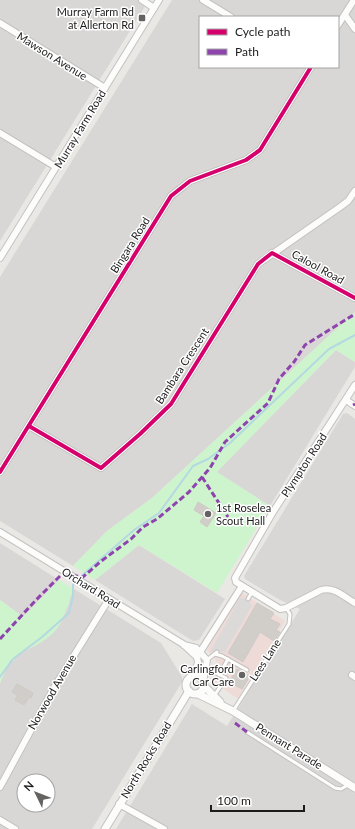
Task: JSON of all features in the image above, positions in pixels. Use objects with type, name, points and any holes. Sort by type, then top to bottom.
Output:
[{"type":"street","points":[[142,0],[154,8]]},
{"type":"street","name":"Murray Farm Road","points":[[0,258],[159,0]]},
{"type":"street","points":[[203,0],[228,16]]},
{"type":"street","points":[[339,24],[354,0]]},
{"type":"street","points":[[345,15],[355,29]]},
{"type":"street","name":"Mawson Avenue","points":[[0,23],[105,88]]},
{"type":"street","name":"Bingara Road","points":[[0,472],[171,196],[190,181],[246,160],[260,150],[310,68]]},
{"type":"street","points":[[0,133],[56,167]]},
{"type":"street","name":"Bambara Crescent","points":[[29,426],[101,468],[140,434],[171,404],[258,264],[272,252],[348,201],[355,191]]},
{"type":"street","name":"Calool Road","points":[[272,252],[355,298]]},
{"type":"street","name":"Plympton Road","points":[[242,586],[236,582],[235,578],[273,512],[355,385]]},
{"type":"street","points":[[346,400],[355,406]]},
{"type":"street","name":"Orchard Road","points":[[0,532],[199,654]]},
{"type":"street","points":[[199,654],[207,660],[207,668],[201,692],[198,694],[189,691],[187,686],[188,681],[194,677],[198,667],[199,654],[242,586],[280,609],[286,608],[327,588],[332,589],[355,603]]},
{"type":"street","name":"Norwood Avenue","points":[[0,787],[54,686],[109,599]]},
{"type":"street","points":[[194,677],[199,678],[203,684]]},
{"type":"street","name":"Pennant Parade","points":[[203,684],[223,705]]},
{"type":"street","name":"North Rocks Road","points":[[105,829],[189,691]]},
{"type":"street","name":"Pennant Parade","points":[[198,694],[223,705],[352,786]]},
{"type":"street","points":[[120,804],[164,829]]},
{"type":"street","points":[[0,820],[15,829]]},
{"type":"lane","points":[[248,599],[252,592]]},
{"type":"lane","name":"Lees Lane","points":[[233,711],[289,624],[290,614],[286,608]]},
{"type":"lane","points":[[207,660],[216,653],[247,670]]},
{"type":"lane","points":[[219,675],[228,659]]},
{"type":"lane","points":[[207,668],[226,678],[214,696]]},
{"type":"lane","points":[[248,732],[335,788],[341,789],[352,786]]},
{"type":"shaded area","points":[[0,0],[149,0],[0,241]]},
{"type":"shaded area","points":[[172,0],[355,0],[355,312],[152,498],[107,531],[73,566],[0,521],[0,277]]},
{"type":"shaded area","points":[[336,350],[355,362],[355,367],[270,506],[216,472]]},
{"type":"shaded area","points":[[347,413],[355,419],[355,829],[116,829],[192,704],[227,726],[300,609],[280,600],[245,579],[244,576],[343,414]]},
{"type":"shaded area","points":[[0,543],[59,580],[23,617],[0,600]]},
{"type":"shaded area","points":[[139,545],[225,599],[199,640],[193,641],[95,580]]},
{"type":"shaded area","points":[[74,589],[161,643],[182,677],[182,682],[92,829],[0,829],[0,683],[10,660],[53,633],[69,604],[70,597]]},
{"type":"shaded area","points":[[241,592],[285,621],[238,699],[214,682],[219,664],[207,650]]},
{"type":"shaded area","points":[[240,598],[248,599],[252,606],[225,652],[210,652]]},
{"type":"green space","points":[[355,312],[355,362],[336,350],[217,472],[270,506],[217,593],[139,545],[95,580],[73,566],[107,531],[152,498]]},
{"type":"green space","points":[[59,580],[74,589],[57,629],[45,640],[16,656],[14,661],[10,660],[0,683],[0,600],[23,617]]},
{"type":"building","name":"1st Roselea Scout Hall","points":[[198,502],[216,513],[207,527],[200,522],[204,516],[194,510]]},
{"type":"building","points":[[257,603],[274,613],[270,619],[280,624],[276,630],[280,632],[274,641],[260,632],[243,662],[228,653]]},
{"type":"building","points":[[237,669],[250,676],[242,689],[229,682]]},
{"type":"building","points":[[17,684],[33,693],[31,698],[29,697],[24,705],[15,700],[18,695],[12,692]]},
{"type":"waterway","points":[[79,578],[134,530],[159,513],[193,466],[208,459],[230,443],[329,349],[355,335]]},
{"type":"waterway","points":[[0,677],[13,659],[42,637],[69,613],[73,596],[73,584],[76,581]]},
{"type":"marked path","points":[[0,639],[60,576],[70,575],[83,577],[100,562],[131,539],[143,527],[157,519],[189,492],[210,468],[225,442],[268,403],[279,379],[294,362],[305,345],[355,314]]},
{"type":"marked path","points":[[202,477],[228,517]]},
{"type":"marked path","points":[[235,723],[247,732]]},
{"type":"cycle path","points":[[0,472],[171,196],[190,181],[246,160],[260,150],[310,68]]},
{"type":"cycle path","points":[[29,426],[101,468],[140,434],[171,404],[258,264],[272,253],[355,298]]},
{"type":"place","name":"Murray Farm Rd at Allerton Rd","points":[[142,18]]},
{"type":"place","name":"1st Roselea Scout Hall","points":[[208,514]]},
{"type":"place","name":"Carlingford Car Care","points":[[242,675]]}]
